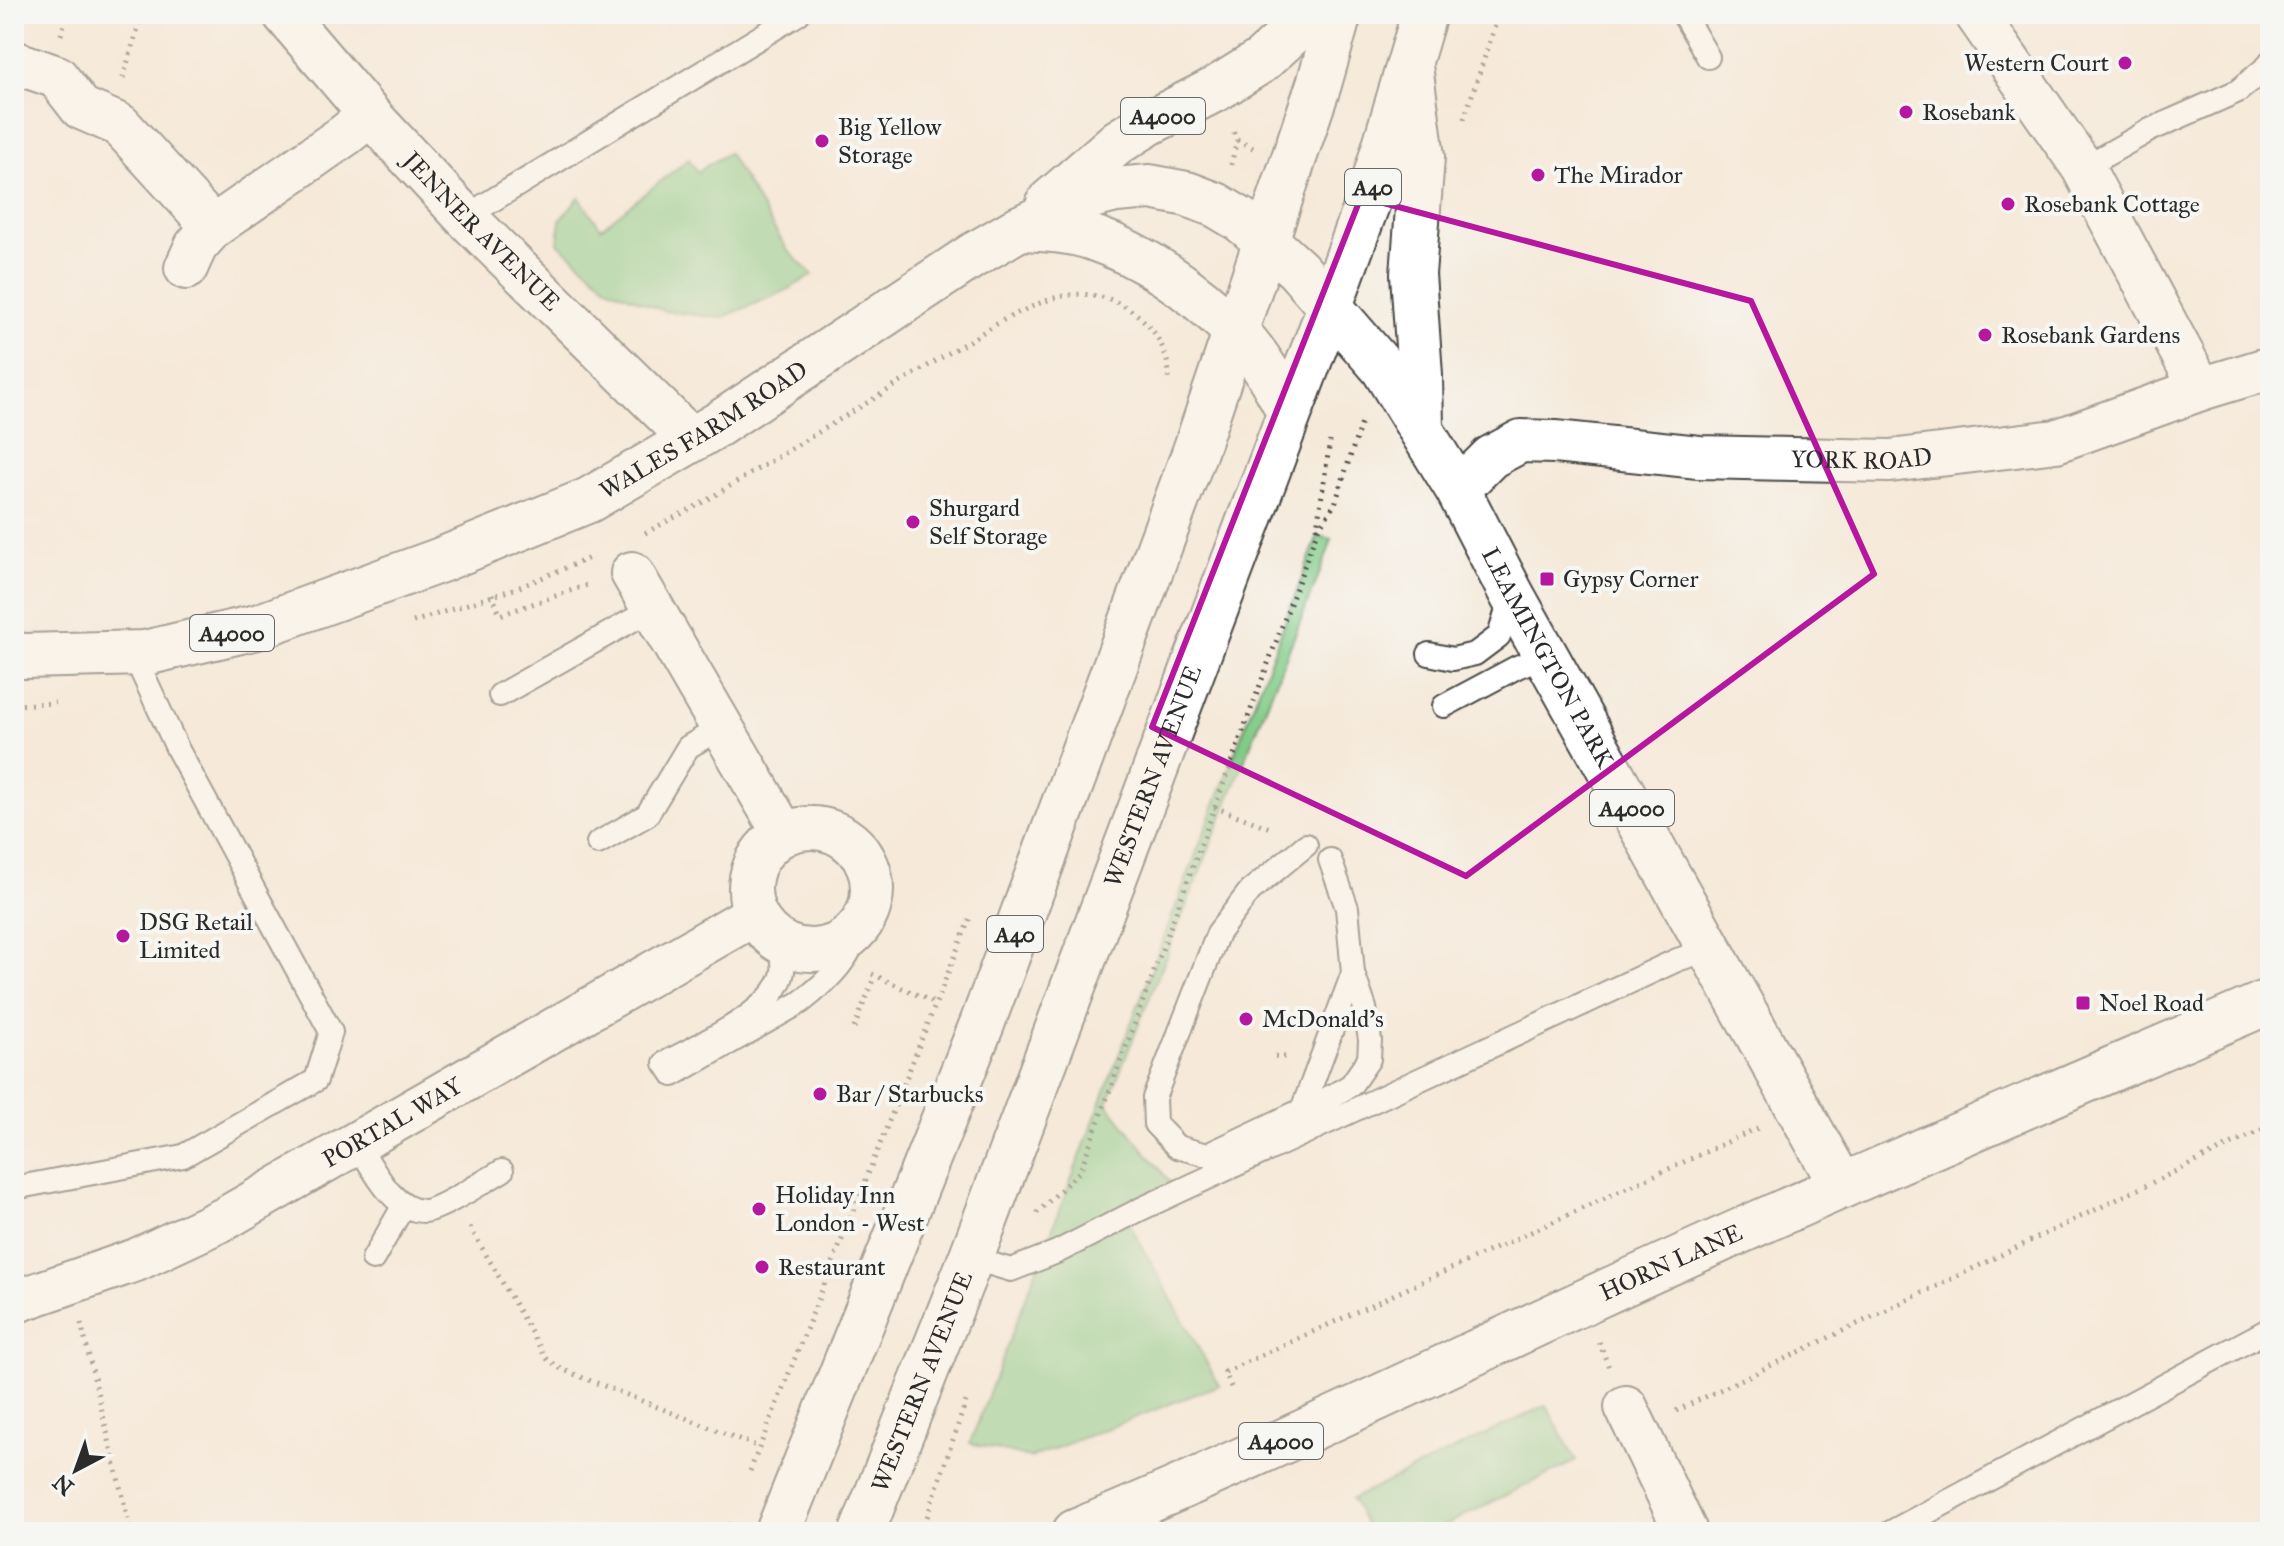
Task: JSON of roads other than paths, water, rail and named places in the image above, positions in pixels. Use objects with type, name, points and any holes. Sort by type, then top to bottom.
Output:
[{"type":"main road","name":"A4000","points":[[1020,228],[1118,142],[1261,61],[1313,14]]},
{"type":"main road","name":"A40","points":[[778,1532],[982,1024],[1195,451],[1319,84],[1339,14]]},
{"type":"main road","name":"WESTERN AVENUE","points":[[862,1532],[991,1264],[1289,411],[1369,199],[1424,14]]},
{"type":"main road","points":[[1410,66],[1422,157],[1413,274],[1421,431]]},
{"type":"main road","name":"WALES FARM ROAD","points":[[14,654],[145,653],[257,627],[441,560],[589,500],[692,440],[1020,228],[1084,198],[1116,190],[1150,187],[1187,194],[1216,205],[1265,240],[1298,270],[1330,306]]},
{"type":"main road","points":[[1020,228],[1060,230],[1091,237],[1119,249],[1180,285],[1235,330],[1273,382],[1289,411]]},
{"type":"main road","name":"LEAMINGTON PARK","points":[[1330,306],[1383,368],[1458,490],[1512,595],[1842,1186]]},
{"type":"main road","name":"HORN LANE","points":[[1085,1530],[1842,1186],[2270,1001]]},
{"type":"street","name":"JENNER AVENUE","points":[[284,14],[370,115],[465,217],[692,440]]},
{"type":"street","points":[[1976,14],[2083,168],[2201,389]]},
{"type":"street","points":[[14,62],[57,77],[81,108],[120,125],[213,227]]},
{"type":"street","points":[[186,268],[196,246],[213,227],[370,115]]},
{"type":"street","name":"YORK ROAD","points":[[1458,490],[1491,457],[1521,441],[1699,457],[1890,461],[2056,441],[2201,389],[2270,368]]},
{"type":"street","points":[[640,588],[784,834]]},
{"type":"street","points":[[803,828],[823,829],[841,836],[856,848],[867,864],[872,883],[870,903],[863,921],[850,936],[834,946],[816,950],[797,949],[780,942],[760,921],[750,896],[751,877],[757,860],[769,845],[784,834],[803,828]]},
{"type":"street","name":"PORTAL WAY","points":[[14,1302],[136,1260],[226,1218],[760,921]]},
{"type":"street","points":[[1632,1418],[1686,1532]]},
{"type":"lane","points":[[465,217],[798,14]]},
{"type":"lane","points":[[1683,14],[1708,57]]},
{"type":"lane","points":[[2083,168],[2150,130],[2238,91],[2270,62]]},
{"type":"lane","points":[[500,695],[640,588]]},
{"type":"lane","points":[[1429,654],[1453,659],[1475,654],[1499,636],[1512,595]]},
{"type":"lane","points":[[14,1188],[183,1156],[316,1080],[331,1032],[178,750],[133,653]]},
{"type":"lane","points":[[1444,706],[1517,667],[1547,655]]},
{"type":"lane","points":[[598,843],[647,815],[688,747],[720,728]]},
{"type":"lane","points":[[1300,851],[1250,891],[1218,933],[1154,1098],[1155,1124],[1177,1147],[1207,1155],[1351,1085],[1369,1059],[1370,1040],[1365,1008],[1353,973],[1349,918],[1330,860]]},
{"type":"lane","points":[[760,921],[781,952],[784,965],[775,990],[753,1012],[665,1063],[673,1075],[801,1002],[818,989],[854,947],[863,921]]},
{"type":"lane","points":[[991,1264],[1057,1252],[1156,1202],[1677,960],[1711,949]]},
{"type":"lane","points":[[1302,1110],[1353,973]]},
{"type":"lane","points":[[357,1143],[389,1191],[404,1205],[425,1211],[502,1171]]},
{"type":"lane","points":[[373,1259],[404,1205]]},
{"type":"lane","points":[[1891,1532],[2270,1329]]},
{"type":"place","name":"Western Court","points":[[2125,63]]},
{"type":"place","name":"Rosebank","points":[[1906,112]]},
{"type":"place","name":"Big Yellow Storage","points":[[822,141]]},
{"type":"place","name":"The Mirador","points":[[1538,175]]},
{"type":"place","name":"Rosebank Cottage","points":[[2008,204]]},
{"type":"place","name":"Rosebank Gardens","points":[[1985,335]]},
{"type":"place","name":"Shurgard Self Storage","points":[[913,522]]},
{"type":"place","name":"Gypsy Corner","points":[[1547,579]]},
{"type":"place","name":"DSG Retail Limited","points":[[123,936]]},
{"type":"place","name":"Noel Road","points":[[2083,1003]]},
{"type":"place","name":"McDonald's","points":[[1246,1019]]},
{"type":"place","name":"Bar / Starbucks","points":[[820,1094]]},
{"type":"place","name":"Holiday Inn London - West","points":[[759,1209]]},
{"type":"place","name":"Restaurant","points":[[762,1267]]}]
